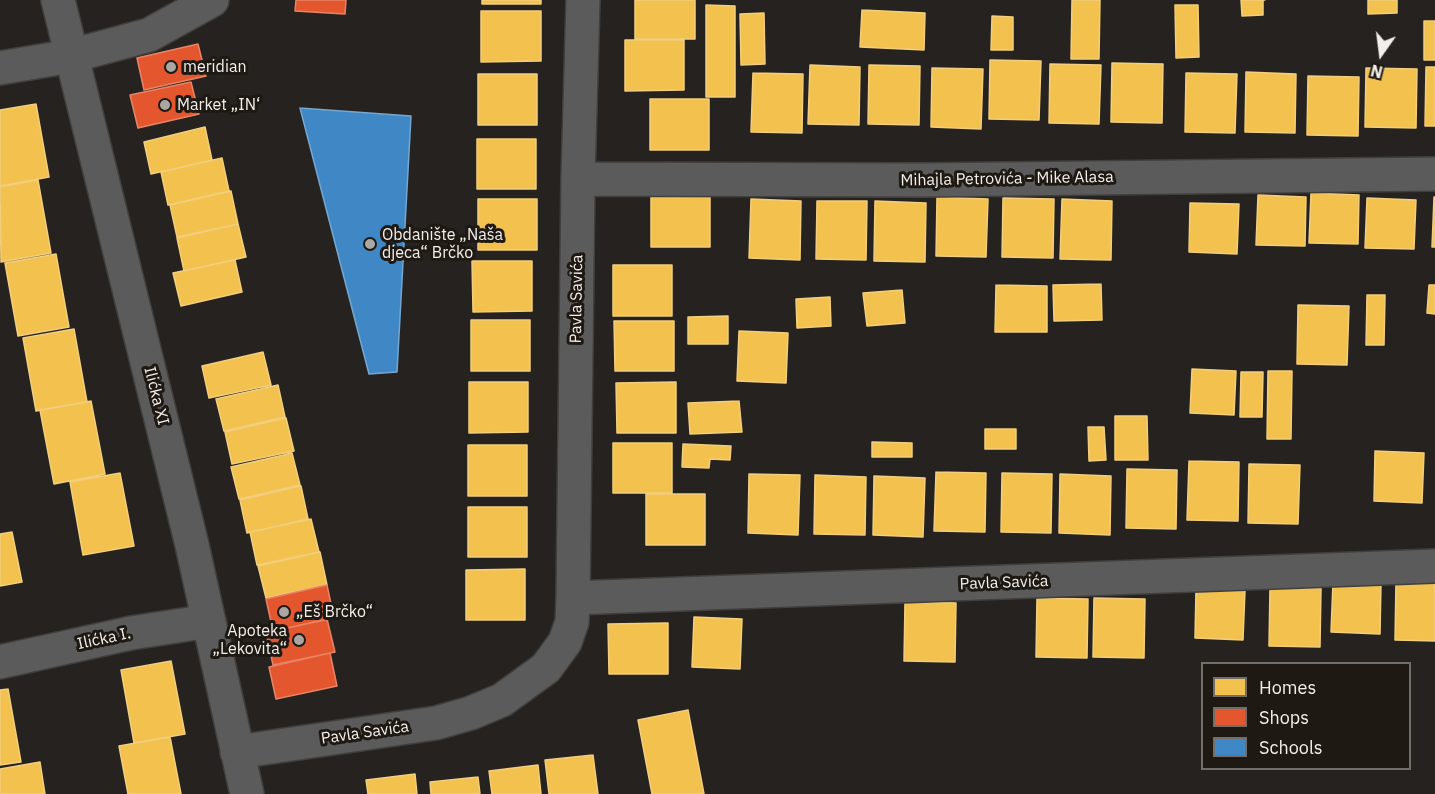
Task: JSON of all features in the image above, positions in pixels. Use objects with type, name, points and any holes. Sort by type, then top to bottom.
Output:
[{"type":"street","name":"Ilićka XI","points":[[58,0],[209,621],[247,794]]},
{"type":"street","points":[[0,68],[71,56],[148,35],[212,0]]},
{"type":"street","name":"Pavla Savića","points":[[237,752],[436,723],[471,713],[502,700],[546,668],[565,642],[572,622],[573,598],[578,178],[583,0]]},
{"type":"street","name":"Mihajla Petrovića - Mike Alasa","points":[[578,178],[921,180],[1435,174]]},
{"type":"street","name":"Pavla Savića","points":[[573,598],[1435,566]]},
{"type":"street","name":"Ilićka I.","points":[[0,662],[131,633],[209,621]]},
{"type":"building: Homes","points":[[482,0],[541,0],[541,4],[482,4]]},
{"type":"building: Homes","points":[[635,0],[695,0],[695,39],[635,39]]},
{"type":"building: Homes","points":[[1072,0],[1100,0],[1099,59],[1071,59]]},
{"type":"building: Homes","points":[[1241,0],[1263,0],[1263,15],[1242,16]]},
{"type":"building: Homes","points":[[1368,0],[1397,0],[1397,13],[1368,14]]},
{"type":"building: Homes","points":[[706,5],[735,6],[735,97],[706,97]]},
{"type":"building: Homes","points":[[1175,5],[1198,5],[1199,57],[1176,58]]},
{"type":"building: Homes","points":[[862,10],[925,13],[924,50],[860,47]]},
{"type":"building: Homes","points":[[481,11],[541,11],[541,61],[481,62]]},
{"type":"building: Homes","points":[[764,13],[765,64],[741,65],[740,14]]},
{"type":"building: Homes","points":[[992,16],[1013,17],[1013,50],[991,50]]},
{"type":"building: Homes","points":[[1424,21],[1435,21],[1435,60],[1424,60]]},
{"type":"building: Homes","points":[[625,40],[684,40],[684,90],[625,91]]},
{"type":"building: Homes","points":[[990,60],[1041,61],[1039,120],[989,119]]},
{"type":"building: Homes","points":[[1112,63],[1163,64],[1162,123],[1111,122]]},
{"type":"building: Homes","points":[[1050,64],[1101,65],[1099,124],[1049,123]]},
{"type":"building: Homes","points":[[810,65],[860,67],[859,125],[808,124]]},
{"type":"building: Homes","points":[[869,65],[920,66],[919,125],[868,124]]},
{"type":"building: Homes","points":[[1426,67],[1435,67],[1435,126],[1425,126]]},
{"type":"building: Homes","points":[[932,68],[983,69],[981,129],[931,127]]},
{"type":"building: Homes","points":[[1366,68],[1417,69],[1416,128],[1365,127]]},
{"type":"building: Homes","points":[[1246,72],[1296,74],[1295,133],[1245,132]]},
{"type":"building: Homes","points":[[753,73],[803,74],[802,133],[751,132]]},
{"type":"building: Homes","points":[[1186,73],[1237,74],[1235,133],[1185,132]]},
{"type":"building: Homes","points":[[478,74],[537,74],[537,125],[478,125]]},
{"type":"building: Homes","points":[[1308,76],[1359,77],[1358,136],[1307,135]]},
{"type":"building: Homes","points":[[650,99],[709,99],[709,150],[650,150]]},
{"type":"building: Homes","points":[[36,104],[49,177],[0,186],[0,110]]},
{"type":"building: Homes","points":[[205,127],[212,160],[151,174],[144,142]]},
{"type":"building: Homes","points":[[477,139],[536,139],[536,189],[477,189]]},
{"type":"building: Homes","points":[[222,158],[229,191],[168,205],[161,172]]},
{"type":"building: Homes","points":[[38,180],[51,253],[1,262],[0,187]]},
{"type":"building: Homes","points":[[231,191],[238,224],[177,237],[170,205]]},
{"type":"building: Homes","points":[[1311,193],[1359,195],[1358,244],[1309,243]]},
{"type":"building: Homes","points":[[1258,195],[1306,197],[1305,246],[1256,245]]},
{"type":"building: Homes","points":[[651,197],[710,197],[710,247],[651,247]]},
{"type":"building: Homes","points":[[937,197],[988,199],[986,257],[936,256]]},
{"type":"building: Homes","points":[[1434,197],[1435,247],[1432,247]]},
{"type":"building: Homes","points":[[1003,198],[1054,199],[1053,258],[1002,257]]},
{"type":"building: Homes","points":[[1367,198],[1416,200],[1414,249],[1365,248]]},
{"type":"building: Homes","points":[[478,199],[537,199],[537,250],[478,250]]},
{"type":"building: Homes","points":[[751,199],[801,201],[800,260],[749,258]]},
{"type":"building: Homes","points":[[1062,199],[1112,201],[1111,260],[1060,259]]},
{"type":"building: Homes","points":[[817,201],[867,201],[866,260],[816,259]]},
{"type":"building: Homes","points":[[875,201],[926,203],[925,262],[874,261]]},
{"type":"building: Homes","points":[[1190,203],[1239,204],[1237,254],[1189,252]]},
{"type":"building: Homes","points":[[238,224],[246,257],[184,271],[177,238]]},
{"type":"building: Homes","points":[[56,254],[69,327],[18,336],[5,263]]},
{"type":"building: Homes","points":[[235,260],[242,292],[181,306],[173,273]]},
{"type":"building: Homes","points":[[472,261],[532,261],[532,311],[473,312]]},
{"type":"building: Homes","points":[[613,265],[672,265],[672,316],[613,316]]},
{"type":"building: Homes","points":[[1101,284],[1102,320],[1054,321],[1053,285]]},
{"type":"building: Homes","points":[[996,285],[1047,286],[1047,332],[995,332]]},
{"type":"building: Homes","points":[[1429,285],[1435,285],[1435,314],[1427,313]]},
{"type":"building: Homes","points":[[902,290],[905,323],[867,326],[863,293]]},
{"type":"building: Homes","points":[[1367,295],[1385,295],[1384,345],[1366,345]]},
{"type":"building: Homes","points":[[830,297],[831,326],[797,328],[796,299]]},
{"type":"building: Homes","points":[[1298,305],[1349,306],[1347,365],[1297,364]]},
{"type":"building: Homes","points":[[728,316],[728,344],[688,344],[688,317]]},
{"type":"building: Homes","points":[[471,320],[530,320],[530,371],[471,371]]},
{"type":"building: Homes","points":[[614,321],[674,321],[674,371],[615,371]]},
{"type":"building: Homes","points":[[74,329],[87,402],[36,411],[23,338]]},
{"type":"building: Homes","points":[[739,331],[788,333],[786,383],[737,381]]},
{"type":"building: Homes","points":[[263,352],[271,385],[209,398],[202,366]]},
{"type":"building: Homes","points":[[1192,369],[1236,371],[1234,415],[1190,413]]},
{"type":"building: Homes","points":[[1268,371],[1292,371],[1291,439],[1267,439]]},
{"type":"building: Homes","points":[[1241,372],[1263,372],[1262,417],[1240,417]]},
{"type":"building: Homes","points":[[469,382],[528,382],[528,432],[469,433]]},
{"type":"building: Homes","points":[[676,382],[676,433],[617,433],[616,383]]},
{"type":"building: Homes","points":[[278,385],[285,417],[224,431],[216,399]]},
{"type":"building: Homes","points":[[91,401],[105,474],[54,484],[40,410]]},
{"type":"building: Homes","points":[[739,401],[742,432],[690,434],[688,403]]},
{"type":"building: Homes","points":[[1115,416],[1147,416],[1148,460],[1115,460]]},
{"type":"building: Homes","points":[[286,418],[294,451],[232,464],[225,432]]},
{"type":"building: Homes","points":[[1088,427],[1104,427],[1106,460],[1089,461]]},
{"type":"building: Homes","points":[[985,429],[1016,429],[1016,449],[985,449]]},
{"type":"building: Homes","points":[[872,442],[912,443],[912,457],[872,457]]},
{"type":"building: Homes","points":[[613,443],[672,443],[672,493],[613,493]]},
{"type":"building: Homes","points":[[683,444],[731,446],[730,460],[710,459],[709,468],[682,467]]},
{"type":"building: Homes","points":[[468,445],[527,445],[527,496],[468,496]]},
{"type":"building: Homes","points":[[1375,451],[1424,453],[1422,503],[1374,501]]},
{"type":"building: Homes","points":[[292,453],[300,485],[239,499],[231,467]]},
{"type":"building: Homes","points":[[1189,461],[1239,462],[1238,521],[1187,520]]},
{"type":"building: Homes","points":[[1249,464],[1300,465],[1298,524],[1248,523]]},
{"type":"building: Homes","points":[[1127,469],[1177,470],[1176,529],[1126,528]]},
{"type":"building: Homes","points":[[936,472],[986,473],[985,532],[934,531]]},
{"type":"building: Homes","points":[[120,473],[134,546],[83,555],[70,482]]},
{"type":"building: Homes","points":[[1002,473],[1052,474],[1051,533],[1001,532]]},
{"type":"building: Homes","points":[[749,474],[800,475],[798,535],[748,533]]},
{"type":"building: Homes","points":[[1060,474],[1111,476],[1110,535],[1059,533]]},
{"type":"building: Homes","points":[[815,475],[866,477],[865,535],[814,534]]},
{"type":"building: Homes","points":[[874,476],[925,478],[923,537],[873,535]]},
{"type":"building: Homes","points":[[301,486],[308,519],[247,533],[240,500]]},
{"type":"building: Homes","points":[[646,494],[705,494],[705,545],[646,545]]},
{"type":"building: Homes","points":[[468,507],[527,507],[527,557],[468,557]]},
{"type":"building: Homes","points":[[311,519],[319,552],[257,565],[250,532]]},
{"type":"building: Homes","points":[[12,532],[22,582],[0,586],[0,534]]},
{"type":"building: Homes","points":[[320,552],[327,585],[266,598],[258,566]]},
{"type":"building: Homes","points":[[525,569],[525,620],[466,620],[466,570]]},
{"type":"building: Homes","points":[[1396,581],[1435,582],[1435,641],[1395,640]]},
{"type":"building: Homes","points":[[1333,582],[1381,584],[1380,634],[1331,632]]},
{"type":"building: Homes","points":[[1270,587],[1321,588],[1320,647],[1269,646]]},
{"type":"building: Homes","points":[[1196,589],[1245,590],[1243,640],[1195,638]]},
{"type":"building: Homes","points":[[1037,598],[1088,599],[1087,658],[1036,657]]},
{"type":"building: Homes","points":[[1094,598],[1145,599],[1144,658],[1093,657]]},
{"type":"building: Homes","points":[[905,602],[956,603],[955,662],[904,661]]},
{"type":"building: Homes","points":[[694,617],[742,619],[740,669],[692,667]]},
{"type":"building: Homes","points":[[668,623],[668,674],[609,674],[608,624]]},
{"type":"building: Homes","points":[[171,661],[185,734],[134,743],[121,670]]},
{"type":"building: Homes","points":[[8,689],[21,762],[0,765],[0,690]]},
{"type":"building: Homes","points":[[688,710],[704,794],[652,794],[638,720]]},
{"type":"building: Homes","points":[[170,737],[181,794],[128,794],[119,746]]},
{"type":"building: Homes","points":[[593,755],[598,794],[549,794],[545,760]]},
{"type":"building: Homes","points":[[40,762],[45,794],[0,794],[0,769]]},
{"type":"building: Homes","points":[[538,765],[541,794],[492,794],[489,771]]},
{"type":"building: Homes","points":[[415,774],[417,794],[368,794],[366,780]]},
{"type":"building: Homes","points":[[478,777],[480,794],[431,794],[430,782]]},
{"type":"building: Shops","points":[[296,0],[346,0],[345,14],[295,11]]},
{"type":"building: Shops","name":"meridian","points":[[198,44],[206,76],[144,90],[137,58]]},
{"type":"building: Shops","name":"Market „IN‘","points":[[191,82],[199,114],[138,128],[130,95]]},
{"type":"building: Shops","points":[[327,585],[334,618],[273,631],[266,599]]},
{"type":"building: Shops","points":[[327,619],[335,652],[273,665],[266,633]]},
{"type":"building: Shops","points":[[330,653],[337,686],[276,699],[269,667]]},
{"type":"building: Schools","name":"Obdanište „Naša djeca“ Brčko","points":[[300,108],[411,116],[397,372],[369,374]]},
{"type":"place","name":"meridian","points":[[171,67]]},
{"type":"place","name":"Market „IN‘","points":[[165,105]]},
{"type":"place","name":"Obdanište „Naša djeca“ Brčko","points":[[370,244]]},
{"type":"place","name":"„Eš Brčko“","points":[[284,612]]},
{"type":"place","name":"Apoteka „Lekovita“","points":[[299,640]]}]
